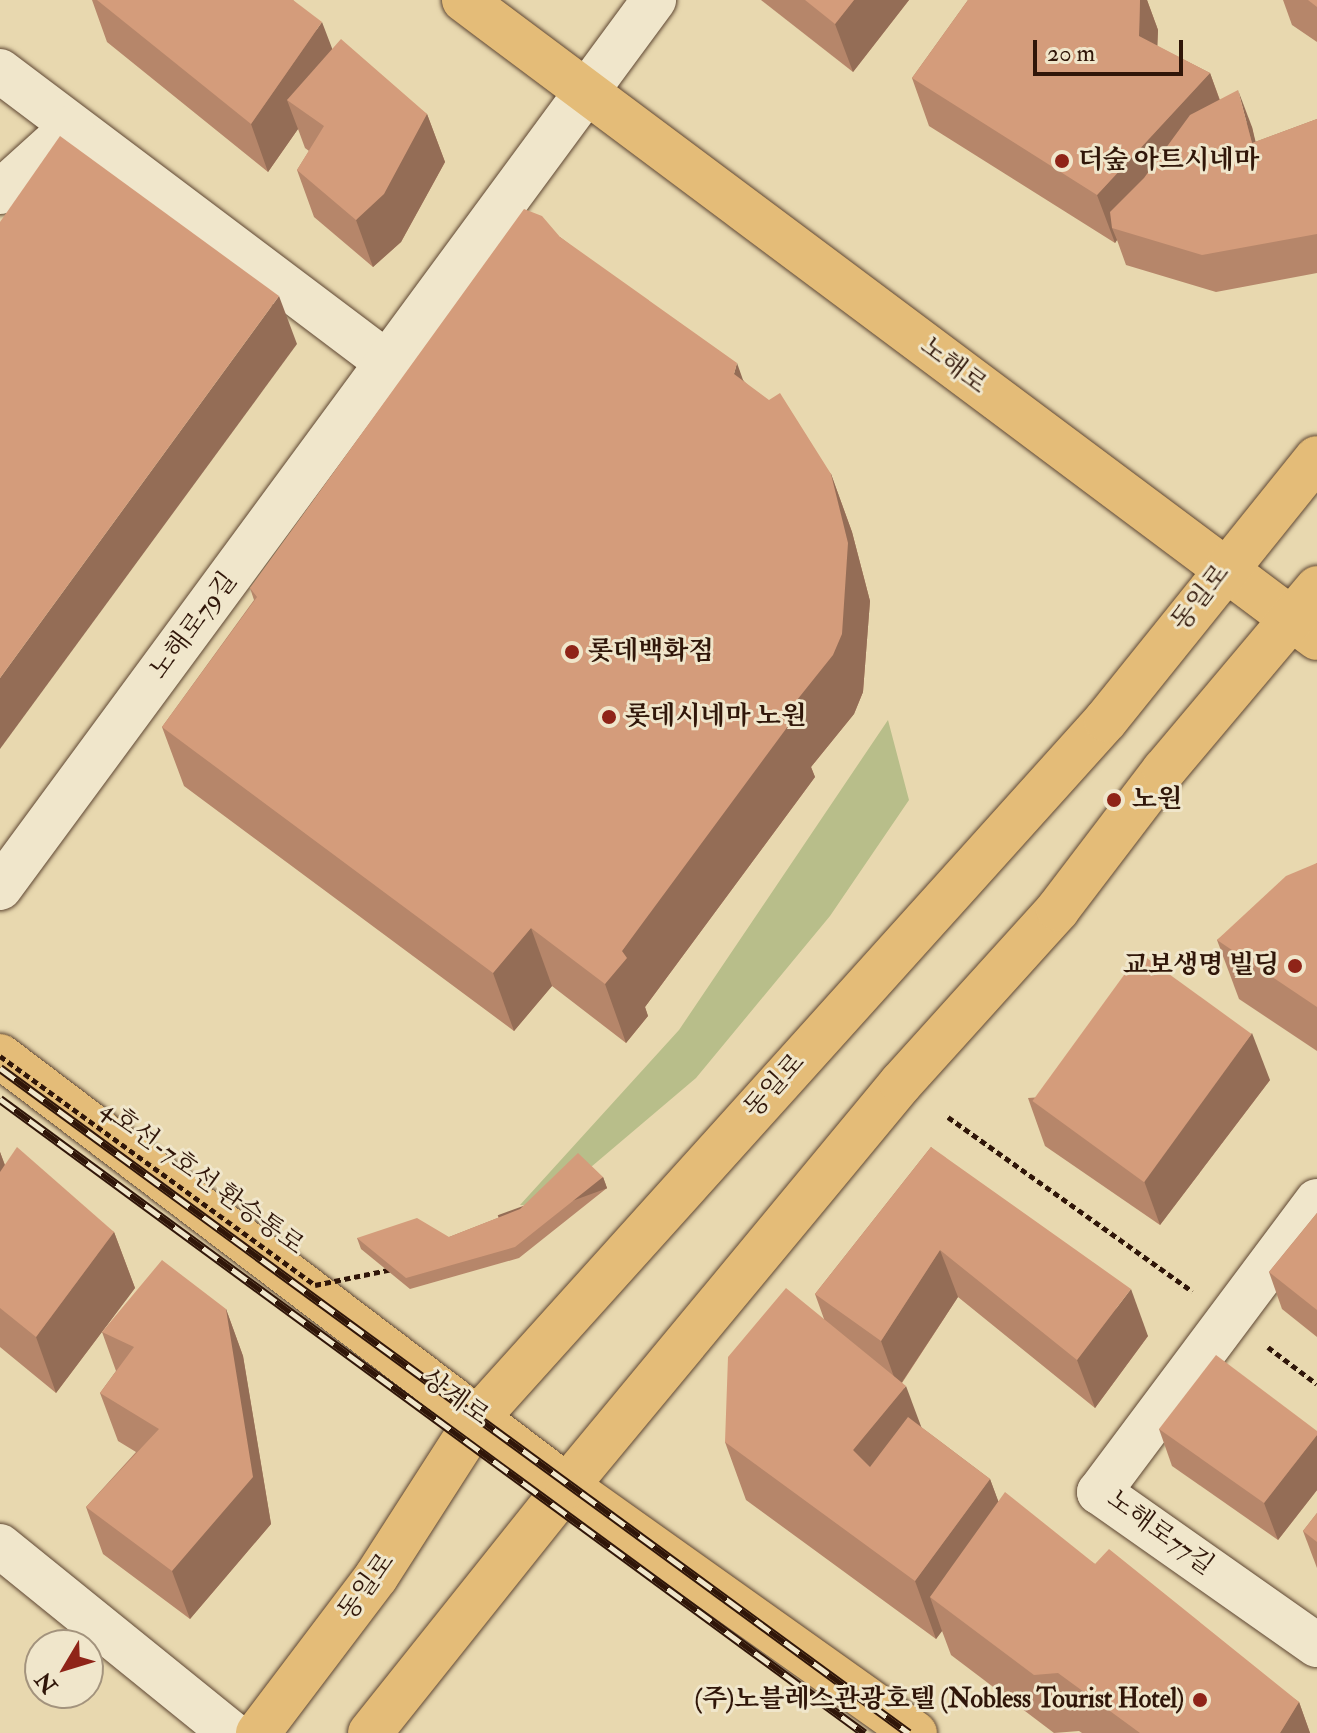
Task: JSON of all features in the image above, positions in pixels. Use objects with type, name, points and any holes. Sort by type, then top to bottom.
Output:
[{"type":"main road","name":"노해로","points":[[464,0],[1222,570],[1308,616]]},
{"type":"main road","name":"동일로","points":[[258,1733],[376,1577],[480,1415],[1106,720],[1222,570],[1317,458]]},
{"type":"main road","points":[[370,1733],[567,1486],[901,1083],[1058,909],[1164,770],[1308,616]]},
{"type":"main road","name":"상계로","points":[[4,1059],[480,1415],[567,1486],[915,1733]]},
{"type":"street","points":[[590,93],[654,0]]},
{"type":"street","points":[[0,71],[389,364]]},
{"type":"street","name":"노해로79길","points":[[0,888],[590,93]]},
{"type":"street","points":[[0,192],[72,127]]},
{"type":"street","name":"노해로77길","points":[[1317,1201],[1099,1492],[1317,1645]]},
{"type":"street","points":[[0,1546],[231,1733]]},
{"type":"path","name":"4호선-7호선 환승통로","points":[[4,1059],[315,1285],[394,1269]]},
{"type":"path","points":[[948,1117],[1317,1384]]},
{"type":"green space","points":[[888,720],[909,800],[830,916],[696,1078],[545,1206],[520,1205],[679,1030]]},
{"type":"building","points":[[97,0],[293,0],[322,22],[251,124]]},
{"type":"building","points":[[805,0],[854,0],[835,24]]},
{"type":"building","points":[[968,0],[1140,0],[1139,36],[1210,73],[1097,195],[912,78]]},
{"type":"building","points":[[341,39],[427,114],[384,194],[356,220],[297,170],[324,126],[287,100]]},
{"type":"building","points":[[1238,90],[1252,143],[1317,119],[1317,234],[1202,255],[1112,228],[1110,212],[1144,178],[1190,115]]},
{"type":"building","points":[[60,136],[279,296],[0,678],[0,222]]},
{"type":"building","name":"롯데백화점","points":[[524,209],[542,216],[560,237],[737,363],[734,374],[769,400],[780,393],[831,474],[848,543],[842,634],[833,655],[789,710],[794,718],[622,951],[627,958],[605,984],[531,928],[493,973],[162,727],[257,597],[250,588]]},
{"type":"building","points":[[1317,863],[1317,1007],[1217,940],[1286,876]]},
{"type":"building","points":[[1140,953],[1252,1034],[1144,1182],[1032,1101]]},
{"type":"building","points":[[17,1147],[114,1232],[36,1337],[0,1308],[0,1172]]},
{"type":"building","points":[[931,1147],[1131,1289],[1077,1360],[940,1250],[881,1341],[815,1294]]},
{"type":"building","points":[[578,1153],[603,1177],[515,1247],[406,1278],[357,1238],[417,1218],[449,1237],[520,1209]]},
{"type":"building","points":[[1317,1213],[1317,1310],[1269,1272]]},
{"type":"building","points":[[162,1260],[226,1309],[253,1477],[172,1571],[86,1507],[159,1429],[100,1393],[134,1347],[102,1332]]},
{"type":"building","points":[[786,1288],[906,1386],[853,1450],[870,1467],[908,1417],[990,1479],[915,1581],[725,1442],[728,1357]]},
{"type":"building","points":[[1216,1355],[1317,1431],[1264,1503],[1159,1429]]},
{"type":"building","points":[[1005,1492],[1095,1564],[1109,1549],[1299,1702],[1280,1733],[1140,1733],[1058,1673],[1034,1675],[930,1597]]},
{"type":"building","points":[[1317,1513],[1317,1542],[1303,1531]]},
{"type":"railway","points":[[0,1068],[909,1733]]},
{"type":"railway","points":[[0,1099],[864,1733]]},
{"type":"place","name":"더숲 아트시네마","points":[[1062,161]]},
{"type":"place","name":"롯데백화점","points":[[572,652]]},
{"type":"place","name":"롯데시네마 노원","points":[[609,717]]},
{"type":"place","name":"노원","points":[[1114,800]]},
{"type":"place","name":"교보생명 빌딩","points":[[1295,966]]},
{"type":"place","name":"(주)노블레스관광호텔 (Nobless Tourist Hotel)","points":[[1200,1700]]}]
